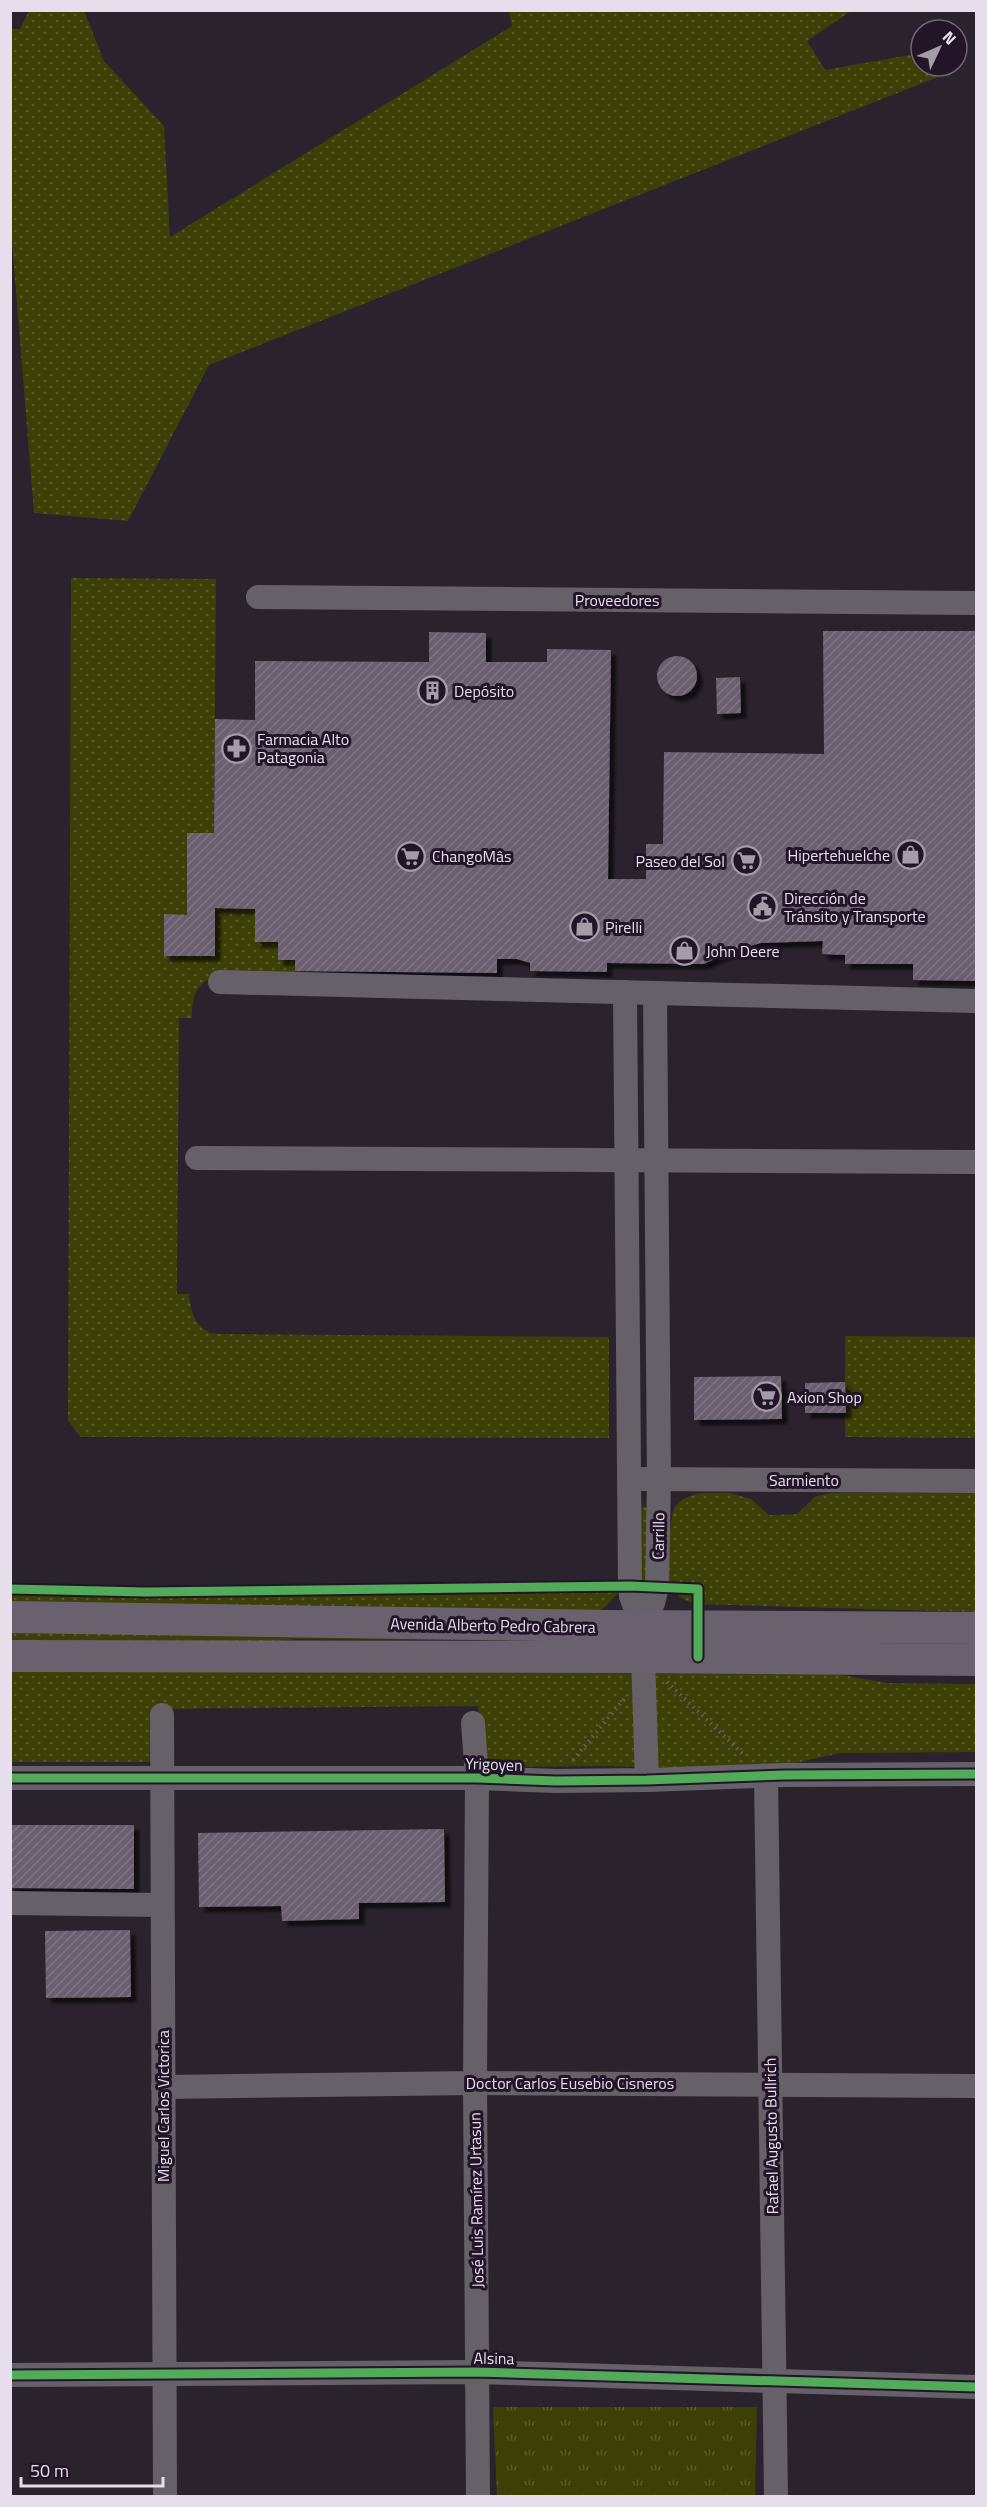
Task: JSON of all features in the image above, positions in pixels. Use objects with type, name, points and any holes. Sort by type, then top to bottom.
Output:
[{"type":"main road","name":"Avenida Alberto Pedro Cabrera","points":[[10,1617],[642,1654],[976,1628]]},
{"type":"main road","name":"Avenida Alberto Pedro Cabrera","points":[[10,1656],[642,1654],[976,1660]]},
{"type":"street","name":"Proveedores","points":[[258,597],[976,603]]},
{"type":"street","points":[[220,982],[976,1001]]},
{"type":"street","name":"Carrillo","points":[[625,992],[625,1155],[631,1479],[630,1586],[642,1654]]},
{"type":"street","name":"Carrillo","points":[[642,1654],[657,1587],[659,1479],[655,993]]},
{"type":"street","points":[[196,1153],[655,1155],[976,1150]]},
{"type":"street","points":[[655,1155],[976,1162]]},
{"type":"street","name":"Sarmiento","points":[[631,1479],[976,1480]]},
{"type":"street","points":[[642,1654],[647,1780]]},
{"type":"street","name":"Miguel Carlos Victorica","points":[[162,1715],[165,2496]]},
{"type":"street","name":"José Luis Ramírez Urtasun","points":[[473,1723],[477,1778],[475,2083],[477,2496]]},
{"type":"street","name":"Yrigoyen","points":[[10,1778],[477,1778],[556,1781],[976,1774]]},
{"type":"street","name":"Rafael Augusto Bullrich","points":[[766,1776],[776,2496]]},
{"type":"street","points":[[10,1903],[162,1905]]},
{"type":"street","name":"Doctor Carlos Eusebio Cisneros","points":[[163,2087],[475,2083],[976,2086]]},
{"type":"street","name":"Alsina","points":[[10,2375],[477,2372],[976,2387]]},
{"type":"path","points":[[642,1654],[664,1679],[766,1776]]},
{"type":"path","points":[[556,1781],[640,1680],[642,1654]]},
{"type":"green space","points":[[29,11],[84,11],[104,61],[164,126],[170,237],[512,26],[509,11],[851,11],[807,41],[825,70],[909,55],[909,78],[935,78],[209,365],[128,521],[34,513],[11,230],[11,29],[20,29]]},
{"type":"green space","points":[[71,578],[216,579],[214,833],[187,833],[187,915],[164,915],[164,956],[214,956],[215,908],[255,909],[255,941],[278,942],[279,960],[295,960],[295,978],[214,977],[207,980],[195,993],[192,1018],[179,1018],[177,1294],[189,1294],[195,1319],[208,1332],[215,1334],[609,1337],[609,1438],[81,1437],[68,1421]]},
{"type":"green space","points":[[845,1336],[976,1337],[976,1438],[845,1437]]},
{"type":"green space","points":[[730,1493],[751,1499],[769,1515],[797,1514],[816,1496],[832,1493],[976,1493],[976,1612],[694,1604],[687,1601],[677,1594],[670,1584],[669,1543],[674,1510],[682,1500],[694,1495]]},
{"type":"green space","points":[[644,1506],[649,1510],[649,1589],[644,1595],[640,1590],[640,1509]]},
{"type":"green space","points":[[11,1591],[137,1593],[620,1591],[605,1607],[594,1613],[11,1608]]},
{"type":"green space","points":[[10,1631],[618,1641],[296,1639],[223,1648],[11,1646]]},
{"type":"green space","points":[[10,1671],[818,1671],[888,1683],[976,1684],[976,1752],[840,1753],[795,1763],[717,1768],[493,1767],[487,1765],[482,1758],[478,1706],[153,1709],[152,1762],[11,1762]]},
{"type":"green space","points":[[493,2407],[757,2407],[755,2496],[497,2496]]},
{"type":"building","points":[[823,631],[976,631],[976,981],[913,980],[913,964],[845,964],[845,955],[822,954],[823,941],[761,943],[731,951],[704,964],[607,963],[607,972],[530,971],[530,963],[517,959],[497,959],[497,973],[295,971],[295,960],[278,960],[278,942],[255,942],[255,909],[215,908],[215,956],[164,956],[164,914],[187,915],[187,833],[214,833],[215,719],[255,720],[255,661],[429,662],[429,632],[486,633],[486,662],[547,662],[547,649],[611,650],[608,879],[646,879],[646,844],[663,844],[664,752],[824,754]]},
{"type":"building","points":[[677,656],[685,657],[691,662],[696,668],[696,684],[691,690],[685,695],[677,696],[669,695],[663,690],[658,684],[657,676],[658,668],[663,662],[669,657]]},
{"type":"building","points":[[740,677],[741,713],[717,714],[716,678]]},
{"type":"building","points":[[781,1376],[782,1419],[694,1420],[694,1377]]},
{"type":"building","points":[[845,1382],[846,1413],[805,1413],[805,1383]]},
{"type":"building","points":[[10,1825],[134,1825],[134,1889],[10,1888]]},
{"type":"building","points":[[444,1829],[445,1902],[359,1903],[359,1919],[282,1921],[281,1906],[199,1907],[198,1833]]},
{"type":"building","points":[[130,1930],[131,1997],[46,1998],[45,1931]]},
{"type":"cycle path","points":[[10,1589],[146,1592],[630,1586],[698,1589],[698,1657]]},
{"type":"cycle path","points":[[10,1778],[477,1778],[556,1781],[785,1775],[976,1774]]},
{"type":"cycle path","points":[[10,2375],[477,2372],[976,2387]]},
{"type":"place","name":"Depósito","points":[[433,691]]},
{"type":"place","name":"Farmacia Alto Patagonia","points":[[236,748]]},
{"type":"place","name":"Hipertehuelche","points":[[911,855]]},
{"type":"place","name":"ChangoMâs","points":[[411,856]]},
{"type":"place","name":"Paseo del Sol","points":[[746,861]]},
{"type":"place","name":"Dirección de Tránsito y Transporte","points":[[763,907]]},
{"type":"place","name":"Pirelli","points":[[584,927]]},
{"type":"place","name":"John Deere","points":[[685,951]]},
{"type":"place","name":"Axion Shop","points":[[766,1397]]}]
